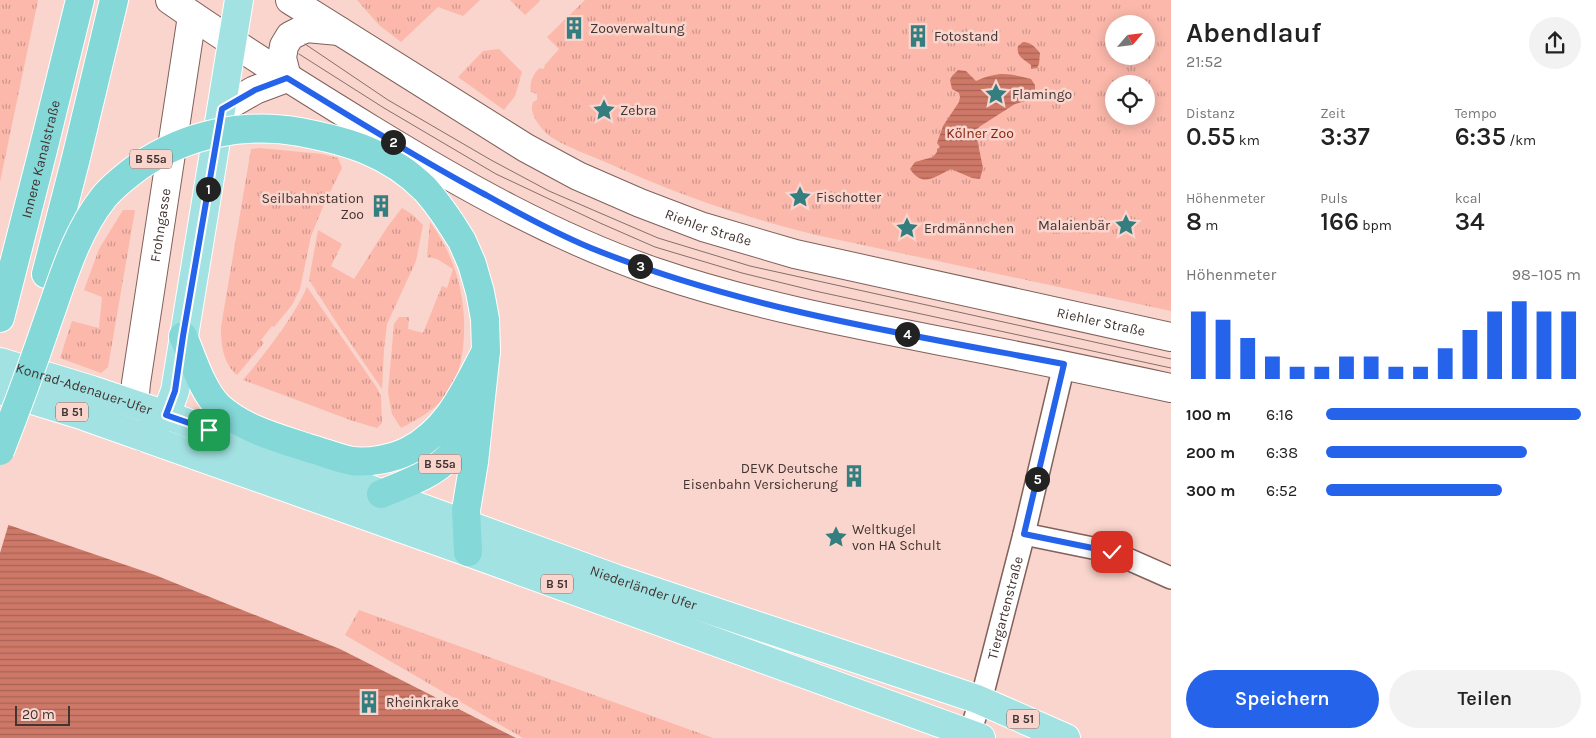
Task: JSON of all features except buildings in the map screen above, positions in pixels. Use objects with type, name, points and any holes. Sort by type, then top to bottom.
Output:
[{"type":"highway","name":"Innere Kanalstraße","points":[[0,318],[80,0]]},
{"type":"highway","points":[[0,438],[46,274],[114,0]]},
{"type":"highway","name":"B 55a","points":[[0,451],[19,404],[72,252],[104,197],[122,179],[149,160],[180,144],[208,134],[242,128],[282,129],[344,141],[364,148],[401,169],[424,189],[450,222],[462,241],[472,264],[480,292],[485,319],[486,351],[479,411],[449,457],[424,475],[381,494]]},
{"type":"highway","points":[[183,336],[208,393],[218,406],[239,421],[274,436],[353,461],[390,458],[408,451],[442,426],[452,414],[486,351]]},
{"type":"highway","points":[[468,552],[466,510],[474,462],[479,411]]},
{"type":"main road","points":[[170,0],[287,78],[432,166],[537,223],[621,260],[741,298],[858,325],[1064,364],[1171,388]]},
{"type":"main road","points":[[220,0],[231,41]]},
{"type":"main road","points":[[134,405],[143,437],[166,415],[175,391],[222,109],[238,0]]},
{"type":"main road","name":"Riehler Straße","points":[[290,0],[526,148],[590,181],[640,203],[703,227],[796,254],[1171,337]]},
{"type":"main road","points":[[322,0],[340,32]]},
{"type":"main road","name":"Frohngasse","points":[[134,405],[192,16]]},
{"type":"main road","points":[[287,78],[282,58],[284,46],[290,36],[306,28],[340,32]]},
{"type":"main road","points":[[222,109],[255,90],[287,78]]},
{"type":"main road","name":"Konrad-Adenauer-Ufer","points":[[0,362],[166,415]]},
{"type":"main road","name":"Konrad-Adenauer-Ufer","points":[[0,390],[143,437]]},
{"type":"main road","name":"Niederländer Ufer","points":[[166,415],[617,580],[980,701],[1066,738]]},
{"type":"main road","name":"Niederländer Ufer","points":[[143,437],[468,552],[975,736]]},
{"type":"street","name":"Tiergartenstraße","points":[[975,736],[980,701],[1024,534],[1064,364]]},
{"type":"street","points":[[1024,534],[1112,552],[1171,578]]},
{"type":"green space","points":[[0,0],[38,0],[0,182]]},
{"type":"green space","points":[[357,0],[480,0],[463,16],[438,7],[401,42],[379,25]]},
{"type":"green space","points":[[510,0],[539,0],[540,1],[525,15]]},
{"type":"green space","name":"Kölner Zoo","points":[[585,0],[1171,0],[1171,311],[816,235],[737,213],[635,175],[551,137],[534,117],[532,107],[533,102],[537,100],[537,94],[531,92],[532,79],[535,73],[540,68],[543,69],[545,67],[559,49],[547,37]]},
{"type":"green space","points":[[499,49],[522,72],[515,96],[504,110],[458,77],[483,51]]},
{"type":"green space","points":[[259,148],[322,154],[338,158],[342,168],[311,236],[300,289],[292,305],[261,340],[264,343],[237,375],[229,365],[224,353],[221,327],[251,149]]},
{"type":"green space","points":[[402,208],[423,225],[416,261],[387,324],[382,389],[309,280],[318,230],[342,244],[331,266],[354,279],[388,226]]},
{"type":"green space","points":[[123,210],[135,210],[108,367],[101,373],[60,358],[72,321],[99,328],[102,297],[84,290],[99,249]]},
{"type":"green space","points":[[430,222],[454,266],[464,314],[463,348],[457,376],[444,397],[428,412],[401,428],[392,414],[388,392],[394,324],[399,317],[409,317],[408,329],[423,333],[442,286],[447,288],[453,269],[437,259],[427,257]]},
{"type":"green space","points":[[307,287],[381,396],[382,423],[377,428],[353,421],[243,380],[287,323]]},
{"type":"green space","points":[[359,610],[713,738],[523,738],[345,635]]},
{"type":"shaded area","points":[[1023,42],[1031,44],[1040,53],[1037,68],[1031,69],[1031,65],[1019,55],[1018,46]]},
{"type":"shaded area","points":[[958,70],[966,71],[976,81],[997,74],[1016,75],[1031,79],[1035,85],[1035,90],[1029,100],[1015,104],[979,127],[976,134],[983,168],[980,179],[972,178],[951,169],[934,178],[920,178],[910,169],[915,162],[933,157],[940,147],[937,143],[943,126],[959,102],[959,93],[952,89],[950,80]]},
{"type":"shaded area","points":[[0,522],[155,575],[340,649],[516,738],[0,738]]},
{"type":"pier","points":[[0,520],[9,523],[0,553]]},
{"type":"tram line","points":[[305,44],[388,100],[491,160],[549,191],[658,238],[750,266],[1171,359]]},
{"type":"tram line","points":[[299,54],[384,108],[496,174],[655,247],[742,273],[815,291],[1171,368]]},
{"type":"place","name":"Zooverwaltung","points":[[574,28]]},
{"type":"place","name":"Fotostand","points":[[918,36]]},
{"type":"place","name":"Flamingo","points":[[996,94]]},
{"type":"place","name":"Zebra","points":[[604,110]]},
{"type":"place","name":"Fischotter","points":[[800,197]]},
{"type":"place","name":"Seilbahnstation Zoo","points":[[381,206]]},
{"type":"place","name":"Malaienbär","points":[[1126,225]]},
{"type":"place","name":"Erdmännchen","points":[[907,228]]},
{"type":"place","name":"DEVK Deutsche Eisenbahn Versicherung","points":[[854,476]]},
{"type":"place","name":"Weltkugel von HA Schult","points":[[836,537]]},
{"type":"place","name":"Rheinkrake","points":[[369,702]]},
{"type":"route","points":[[209,430],[166,415],[175,391],[222,109],[255,90],[287,78],[432,166],[537,223],[621,260],[741,298],[858,325],[1064,364],[1024,534],[1112,552]]}]
